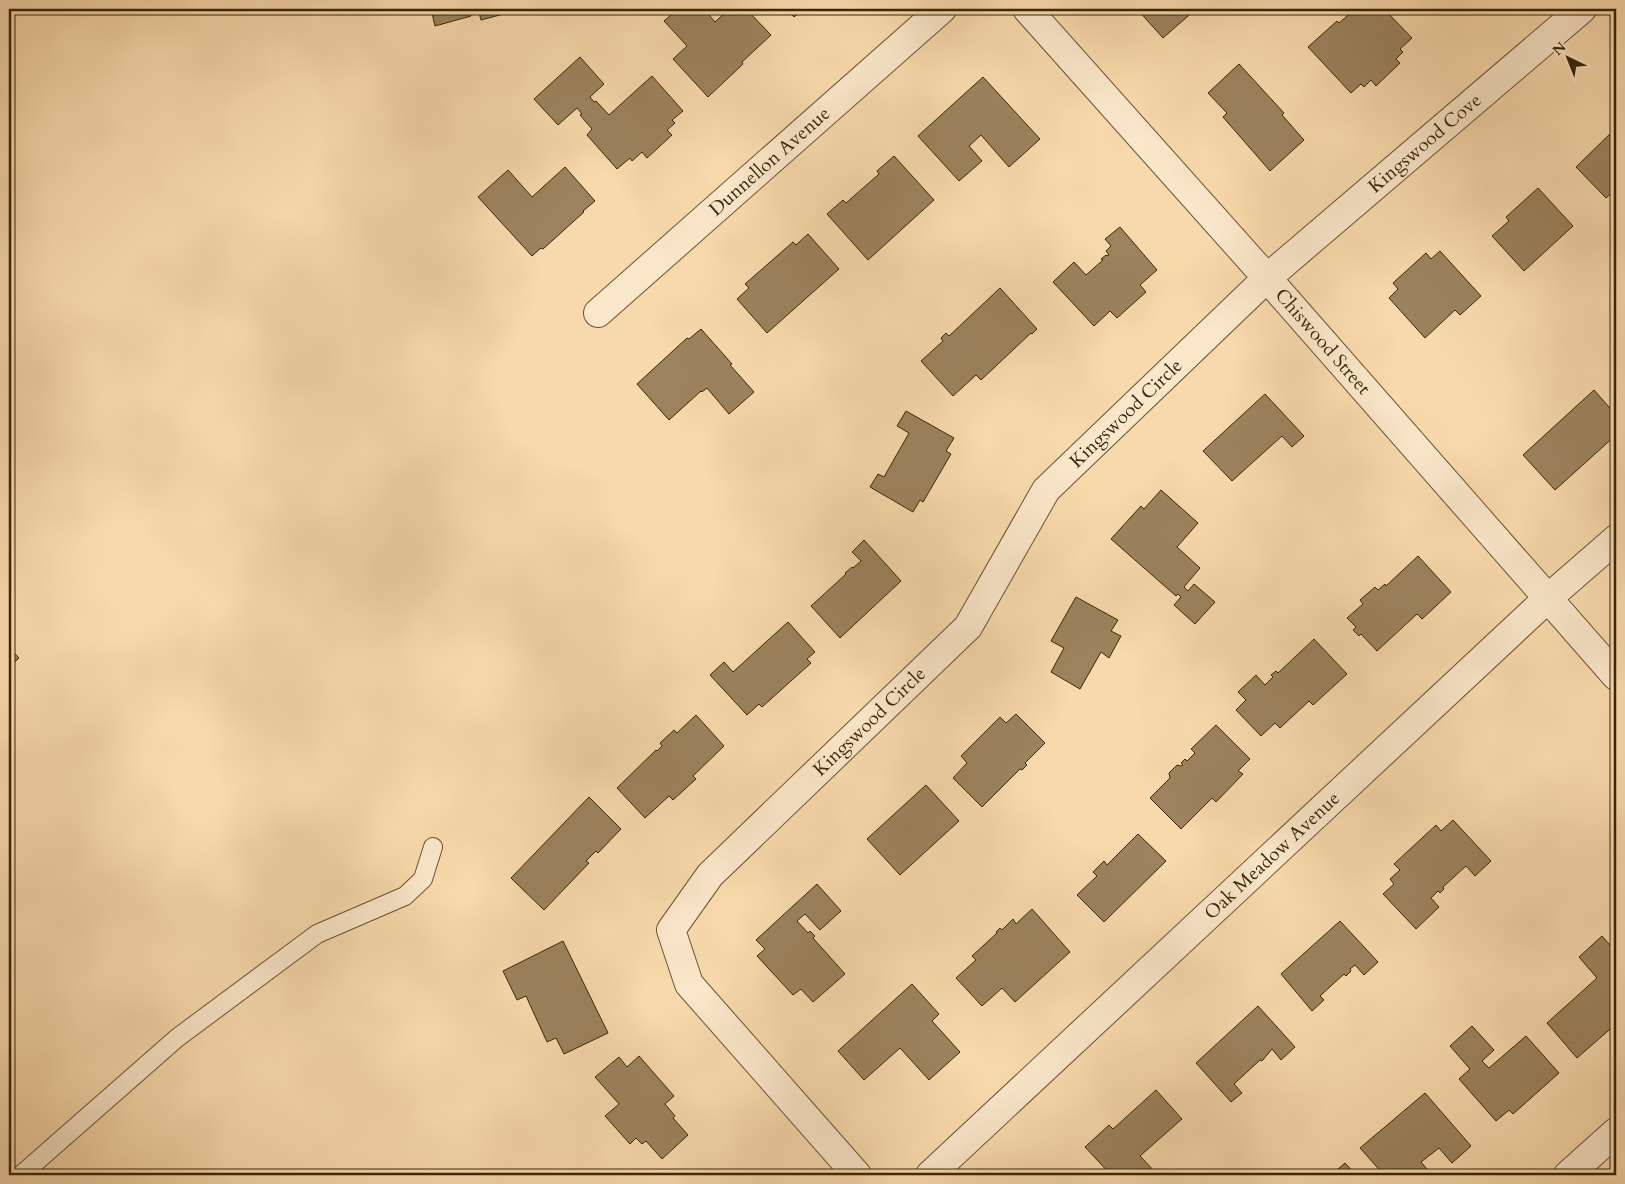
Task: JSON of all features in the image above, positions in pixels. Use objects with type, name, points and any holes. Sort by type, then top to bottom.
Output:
[{"type":"street","name":"Dunnellon Avenue","points":[[598,313],[942,9]]},
{"type":"street","name":"Chiswood Street","points":[[1027,9],[1267,278],[1616,676]]},
{"type":"street","name":"Kingswood Cove","points":[[1267,278],[1582,9]]},
{"type":"street","name":"Kingswood Circle","points":[[857,1175],[689,984],[671,930],[710,875],[968,627],[1046,490],[1267,278]]},
{"type":"street","name":"Oak Meadow Avenue","points":[[930,1175],[1548,599],[1616,539]]},
{"type":"street","points":[[1568,1175],[1616,1132]]},
{"type":"lane","points":[[21,1175],[177,1038],[317,934],[405,896],[423,879],[433,847]]},
{"type":"building","points":[[431,9],[469,9],[471,16],[435,26]]},
{"type":"building","points":[[478,9],[515,9],[515,11],[481,20]]},
{"type":"building","points":[[678,9],[704,9],[715,22],[729,9],[746,9],[771,35],[708,97],[673,59],[687,46],[664,21]]},
{"type":"building","points":[[786,9],[804,9],[794,17]]},
{"type":"building","points":[[1137,9],[1196,9],[1163,38]]},
{"type":"building","points":[[1355,9],[1384,9],[1412,38],[1400,49],[1403,52],[1396,59],[1400,63],[1376,86],[1371,80],[1364,87],[1361,84],[1351,93],[1308,47],[1337,21],[1339,23]]},
{"type":"building","points":[[580,57],[604,84],[590,97],[609,115],[652,76],[683,111],[672,120],[675,123],[667,130],[672,135],[647,158],[642,152],[632,161],[630,158],[617,169],[587,135],[592,129],[580,115],[582,114],[577,108],[558,125],[534,99]]},
{"type":"building","points":[[1239,64],[1284,113],[1282,115],[1304,140],[1270,171],[1223,117],[1227,113],[1208,93]]},
{"type":"building","points":[[983,77],[1040,139],[1009,167],[981,135],[969,146],[982,161],[959,181],[918,136]]},
{"type":"building","points":[[1616,128],[1616,189],[1606,198],[1576,167]]},
{"type":"building","points":[[894,156],[934,200],[868,260],[827,214],[843,200],[846,203],[879,174],[877,171]]},
{"type":"building","points":[[565,167],[595,201],[543,249],[541,248],[532,256],[478,197],[508,170],[532,197]]},
{"type":"building","points":[[1538,188],[1573,226],[1524,271],[1492,236],[1509,221],[1506,217]]},
{"type":"building","points":[[1120,227],[1157,270],[1140,285],[1146,292],[1117,318],[1110,311],[1094,326],[1053,282],[1074,262],[1086,275],[1103,260],[1101,259],[1109,255],[1106,251],[1111,246],[1105,239]]},
{"type":"building","points":[[808,234],[839,269],[767,333],[737,299],[749,288],[745,284],[793,242],[796,245]]},
{"type":"building","points":[[1440,251],[1481,296],[1460,315],[1455,310],[1425,338],[1389,298],[1398,289],[1393,283],[1426,253],[1431,259]]},
{"type":"building","points":[[1000,288],[1037,329],[981,380],[976,375],[953,396],[921,361],[943,341],[941,338],[946,333],[949,336]]},
{"type":"building","points":[[701,329],[754,392],[729,414],[707,388],[701,391],[669,420],[637,384],[687,338],[689,339]]},
{"type":"building","points":[[1594,390],[1616,415],[1616,435],[1555,490],[1523,455]]},
{"type":"building","points":[[1265,394],[1304,436],[1292,447],[1282,436],[1232,481],[1203,451]]},
{"type":"building","points":[[906,411],[954,438],[946,451],[951,454],[923,502],[920,500],[913,512],[870,487],[878,474],[884,477],[909,433],[897,426]]},
{"type":"building","points":[[1161,490],[1198,523],[1177,547],[1200,568],[1184,587],[1188,591],[1194,584],[1215,602],[1195,624],[1174,605],[1181,597],[1178,594],[1176,596],[1111,539],[1141,506],[1144,509]]},
{"type":"building","points":[[864,540],[901,581],[840,638],[811,606],[845,573],[861,561],[852,552]]},
{"type":"building","points":[[1418,556],[1451,592],[1422,619],[1417,614],[1377,651],[1361,634],[1359,636],[1353,630],[1356,627],[1347,618],[1363,604],[1360,600],[1375,587],[1378,590],[1385,584],[1386,586]]},
{"type":"building","points":[[1076,597],[1118,620],[1111,631],[1121,636],[1109,658],[1101,652],[1080,689],[1051,672],[1064,648],[1051,641]]},
{"type":"building","points":[[788,622],[815,652],[807,659],[811,663],[762,707],[759,704],[747,715],[710,675],[724,662],[733,672]]},
{"type":"building","points":[[1314,639],[1347,674],[1313,705],[1309,701],[1280,728],[1275,723],[1261,736],[1236,710],[1246,700],[1238,692],[1256,675],[1265,685],[1273,677],[1271,675],[1276,671],[1278,673]]},
{"type":"building","points":[[9,647],[19,658],[9,667]]},
{"type":"building","points":[[1016,714],[1045,743],[1025,763],[1027,765],[1022,770],[1020,769],[982,807],[953,778],[967,763],[961,756],[1000,717],[1006,723]]},
{"type":"building","points":[[696,715],[724,746],[693,776],[696,779],[673,800],[669,796],[645,818],[617,788],[662,746],[660,743],[674,730],[677,733]]},
{"type":"building","points":[[1216,725],[1250,759],[1238,771],[1243,774],[1216,802],[1212,798],[1181,829],[1150,798],[1170,778],[1169,773],[1177,765],[1183,765],[1181,763],[1185,759],[1187,761],[1195,753],[1191,749]]},
{"type":"building","points":[[926,785],[959,821],[900,875],[867,839]]},
{"type":"building","points":[[589,797],[621,829],[598,853],[596,851],[586,861],[589,863],[544,910],[511,878]]},
{"type":"building","points":[[1453,820],[1491,861],[1475,876],[1466,866],[1443,887],[1444,889],[1440,893],[1438,891],[1431,898],[1439,907],[1416,929],[1383,894],[1394,884],[1390,879],[1400,870],[1394,864],[1436,825],[1441,831]]},
{"type":"building","points":[[1138,834],[1166,861],[1104,922],[1077,895],[1097,876],[1093,872],[1104,861],[1107,865]]},
{"type":"building","points":[[817,884],[841,911],[820,930],[805,914],[797,921],[808,933],[810,931],[815,936],[813,938],[845,974],[813,1002],[801,989],[793,995],[757,956],[765,949],[756,940]]},
{"type":"building","points":[[1032,909],[1070,952],[1015,1002],[1002,988],[982,1006],[956,978],[976,960],[972,956],[1000,928],[1002,930],[1013,919],[1016,924]]},
{"type":"building","points":[[1340,921],[1378,962],[1364,975],[1355,965],[1346,976],[1344,974],[1320,996],[1324,1000],[1312,1011],[1281,974]]},
{"type":"building","points":[[1602,936],[1616,952],[1616,1024],[1577,1058],[1547,1023],[1597,978],[1579,957]]},
{"type":"building","points":[[563,941],[608,1033],[564,1054],[556,1038],[547,1042],[526,996],[517,1000],[503,971]]},
{"type":"building","points":[[912,984],[939,1014],[932,1021],[960,1052],[929,1080],[900,1048],[864,1080],[838,1051]]},
{"type":"building","points":[[1258,1006],[1295,1047],[1281,1060],[1272,1049],[1262,1061],[1260,1060],[1234,1084],[1242,1093],[1231,1102],[1196,1063]]},
{"type":"building","points":[[1472,1026],[1494,1050],[1482,1061],[1489,1068],[1526,1036],[1559,1073],[1513,1114],[1509,1110],[1496,1121],[1459,1079],[1470,1069],[1450,1046]]},
{"type":"building","points":[[639,1056],[674,1096],[665,1104],[675,1116],[673,1118],[688,1135],[662,1159],[646,1141],[642,1144],[636,1138],[630,1144],[605,1116],[619,1104],[595,1077],[619,1057],[627,1067]]},
{"type":"building","points":[[1156,1090],[1182,1119],[1140,1156],[1158,1175],[1111,1175],[1085,1147],[1109,1125],[1113,1129]]},
{"type":"building","points":[[1425,1093],[1471,1146],[1452,1163],[1439,1148],[1421,1162],[1432,1175],[1384,1175],[1360,1148]]},
{"type":"building","points":[[1345,1163],[1356,1175],[1331,1175]]}]
